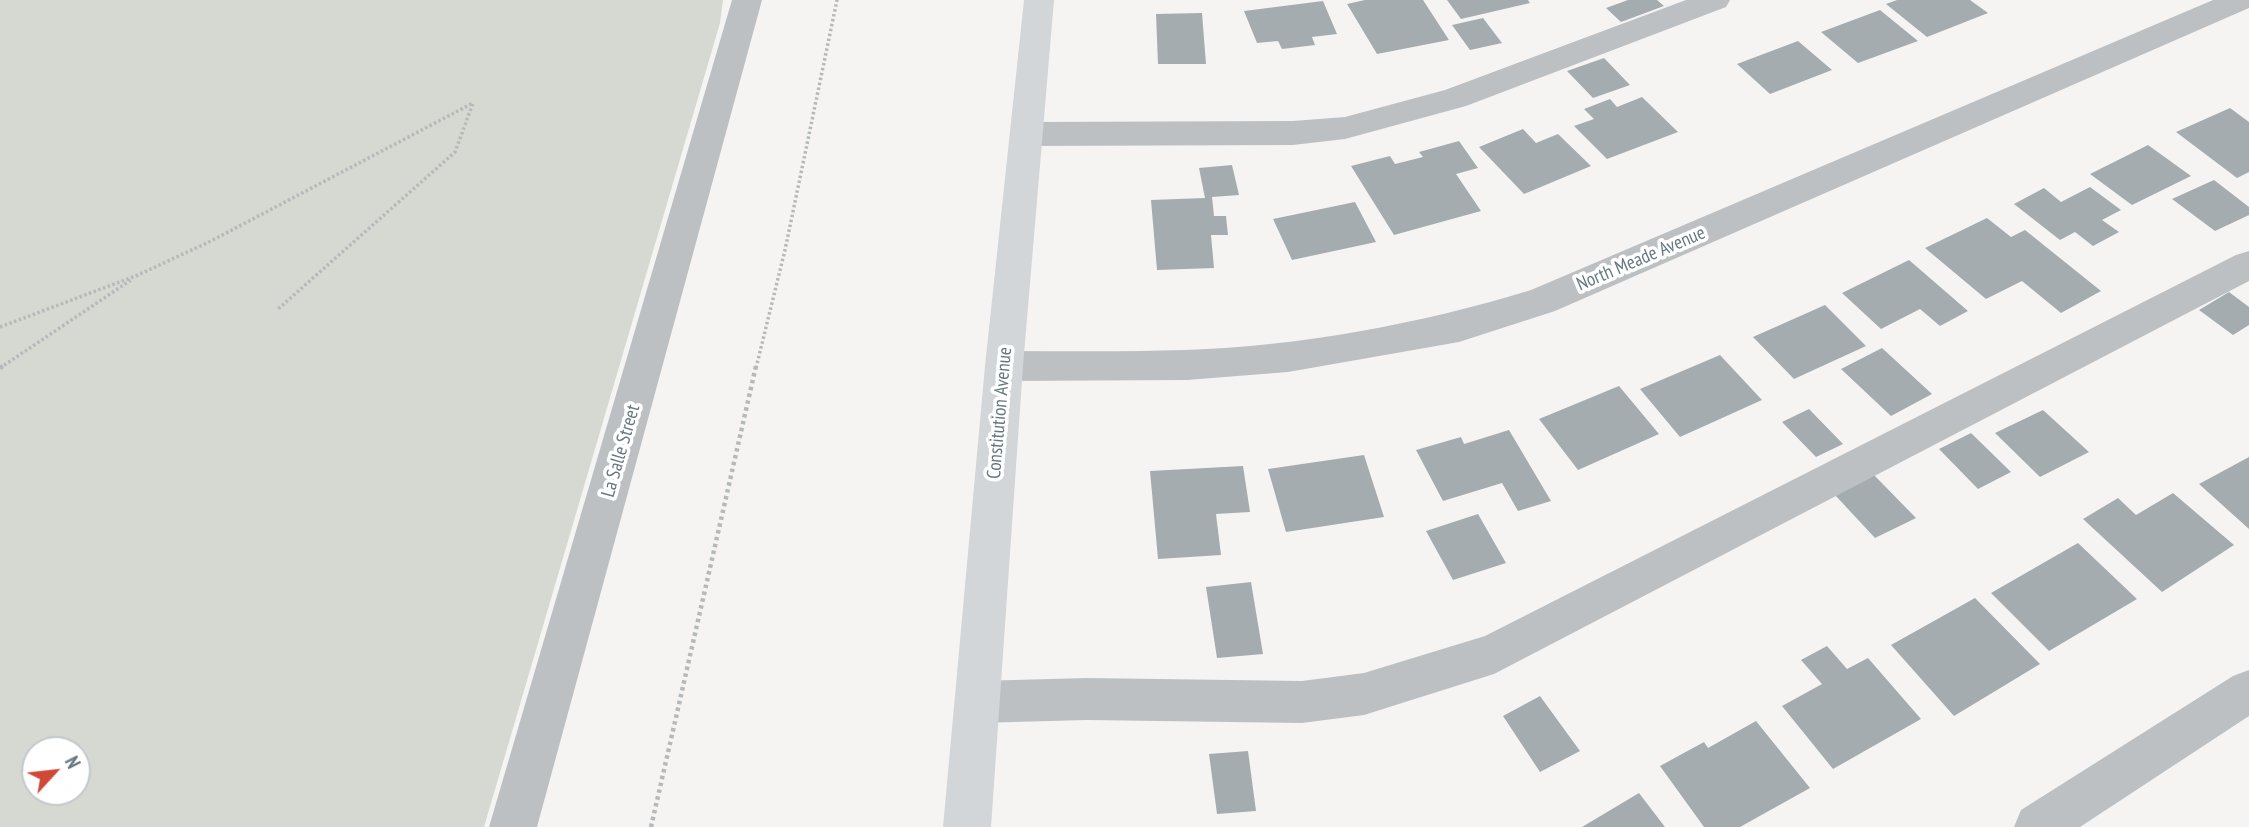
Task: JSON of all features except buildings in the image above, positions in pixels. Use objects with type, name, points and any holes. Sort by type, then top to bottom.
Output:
[{"type":"main road","name":"Constitution Avenue","points":[[967,827],[1004,366],[1039,0]]},
{"type":"street","name":"La Salle Street","points":[[513,827],[747,0]]},
{"type":"street","points":[[1026,134],[1293,133],[1345,128],[1455,98],[1715,0]]},
{"type":"street","name":"North Meade Avenue","points":[[1004,366],[1187,365],[1288,357],[1459,327],[1542,301],[2240,0]]},
{"type":"street","points":[[977,702],[1087,699],[1302,702],[1364,694],[1494,654],[2249,265]]},
{"type":"street","points":[[2038,827],[2249,691]]},
{"type":"path","points":[[651,827],[785,250],[837,0]]},
{"type":"path","points":[[0,327],[138,275],[211,242],[473,103],[455,152],[277,310]]},
{"type":"path","points":[[0,368],[138,275]]},
{"type":"shaded area","points":[[0,0],[723,0],[720,23],[484,827],[0,827]]}]
